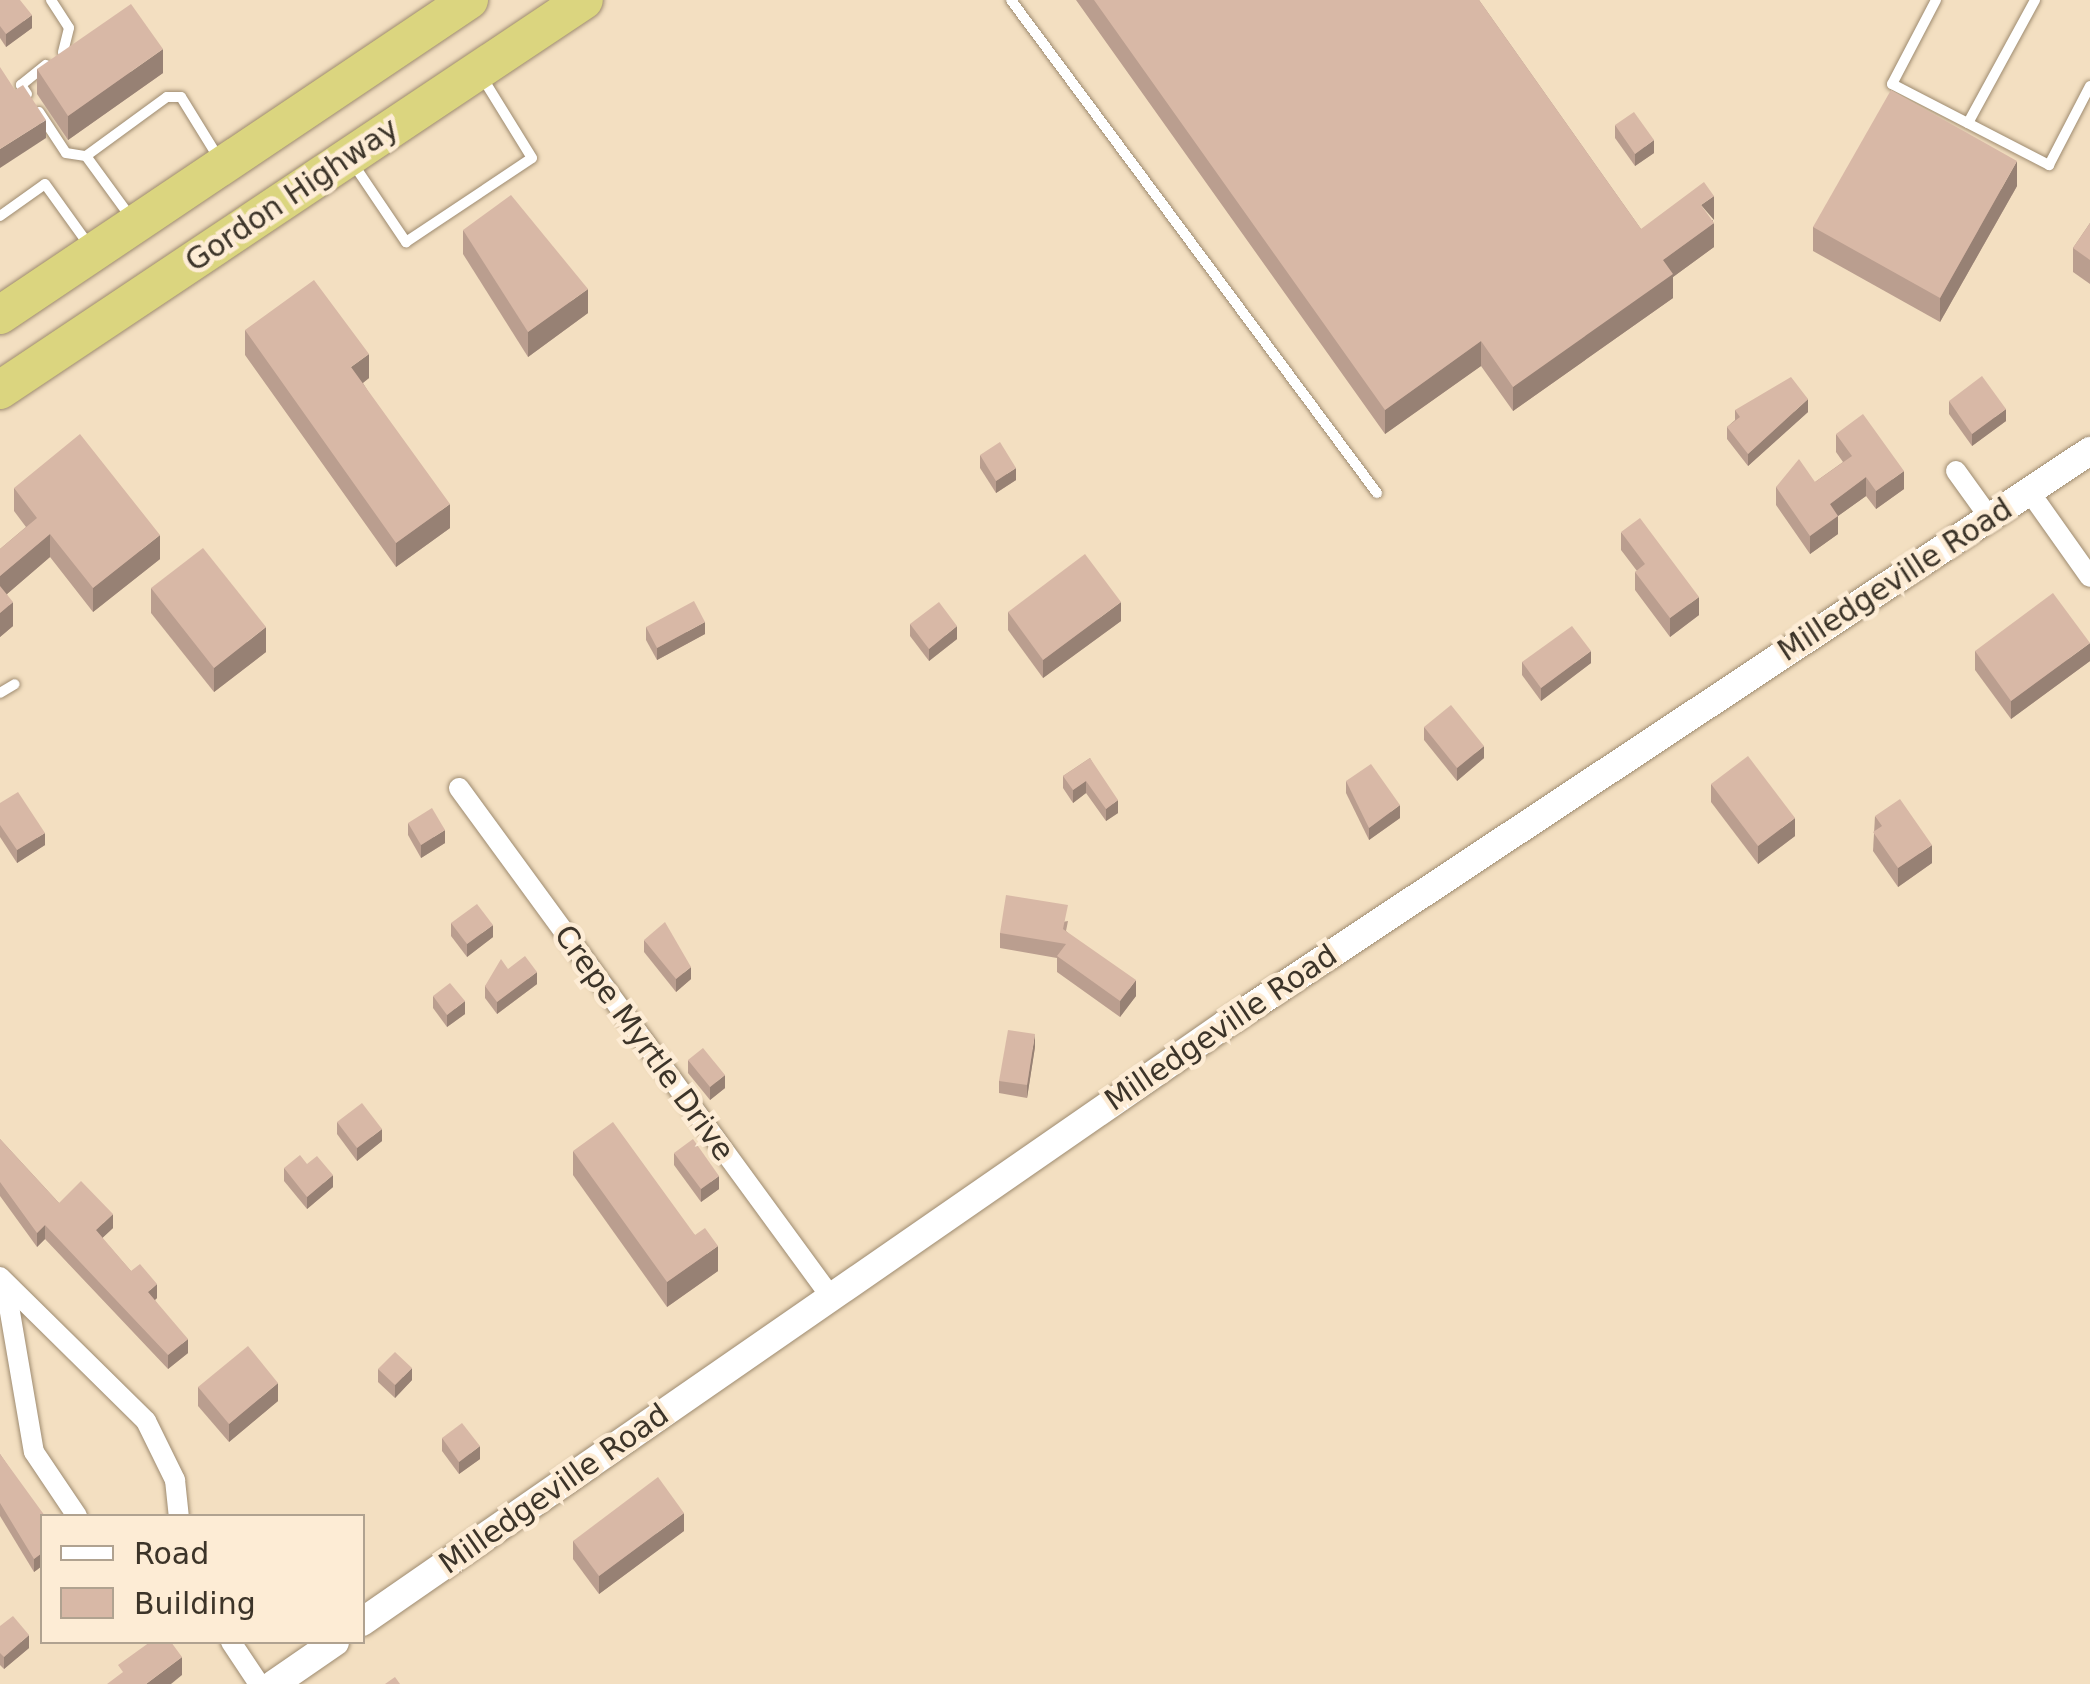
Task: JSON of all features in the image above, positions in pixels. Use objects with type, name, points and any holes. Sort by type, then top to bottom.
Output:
[{"type":"highway","name":"Gordon Highway","points":[[0,315],[470,0]]},
{"type":"highway","name":"Gordon Highway","points":[[0,390],[584,0]]},
{"type":"street","name":"Milledgeville Road","points":[[365,1620],[831,1297],[2090,450]]},
{"type":"street","points":[[1956,472],[1990,517]]},
{"type":"street","points":[[2029,491],[2090,577]]},
{"type":"street","name":"Crepe Myrtle Drive","points":[[460,788],[831,1297]]},
{"type":"street","points":[[2,1279],[34,1452],[76,1514]]},
{"type":"street","points":[[2,1279],[146,1422],[175,1480],[179,1514]]},
{"type":"street","points":[[232,1644],[259,1684]]},
{"type":"street","points":[[274,1684],[332,1644]]},
{"type":"lane","points":[[51,0],[72,46],[20,84],[66,153],[86,156],[167,97],[182,97],[223,165]]},
{"type":"lane","points":[[1011,0],[1377,493]]},
{"type":"lane","points":[[1936,0],[1892,84],[2050,164],[2090,86]]},
{"type":"lane","points":[[1968,123],[2035,0]]},
{"type":"lane","points":[[348,157],[406,242],[532,158],[478,71]]},
{"type":"lane","points":[[86,156],[135,224]]},
{"type":"lane","points":[[0,216],[45,184],[93,252]]},
{"type":"lane","points":[[0,693],[15,684]]},
{"type":"building","points":[[0,0],[20,0],[32,15],[6,34],[0,26]]},
{"type":"building","points":[[1094,0],[1479,0],[1641,229],[1704,182],[1714,196],[1701,205],[1714,223],[1663,260],[1673,274],[1513,387],[1481,341],[1385,410]]},
{"type":"building","points":[[131,4],[163,49],[68,116],[37,69]]},
{"type":"building","points":[[0,67],[15,90],[23,85],[46,120],[0,149]]},
{"type":"building","points":[[1891,90],[2017,161],[1940,298],[1813,227]]},
{"type":"building","points":[[1634,112],[1654,140],[1635,154],[1615,125]]},
{"type":"building","points":[[511,195],[588,289],[528,332],[463,230]]},
{"type":"building","points":[[2090,223],[2090,260],[2073,248]]},
{"type":"building","points":[[314,280],[369,354],[351,367],[450,504],[396,543],[245,330]]},
{"type":"building","points":[[1982,376],[2006,409],[1972,434],[1949,401]]},
{"type":"building","points":[[1791,377],[1808,399],[1748,454],[1727,427],[1740,417],[1735,410]]},
{"type":"building","points":[[1863,414],[1904,471],[1876,491],[1866,477],[1830,504],[1838,516],[1810,536],[1776,487],[1799,459],[1815,482],[1852,456],[1836,434]]},
{"type":"building","points":[[80,434],[160,535],[93,588],[50,534],[0,576],[0,549],[37,518],[14,488]]},
{"type":"building","points":[[1000,442],[1016,468],[996,481],[980,455]]},
{"type":"building","points":[[1640,518],[1699,597],[1670,618],[1635,572],[1645,564],[1621,532]]},
{"type":"building","points":[[203,548],[266,627],[214,668],[151,588]]},
{"type":"building","points":[[1085,554],[1121,602],[1043,660],[1008,612]]},
{"type":"building","points":[[0,586],[13,602],[0,613]]},
{"type":"building","points":[[2053,593],[2090,643],[2011,701],[1975,651]]},
{"type":"building","points":[[694,601],[705,622],[657,648],[646,627]]},
{"type":"building","points":[[939,602],[957,626],[929,649],[910,624]]},
{"type":"building","points":[[1572,626],[1591,651],[1541,688],[1522,662]]},
{"type":"building","points":[[1451,705],[1484,746],[1457,768],[1424,727]]},
{"type":"building","points":[[1748,756],[1795,818],[1758,846],[1711,784]]},
{"type":"building","points":[[1090,758],[1118,800],[1106,809],[1086,781],[1073,790],[1063,776]]},
{"type":"building","points":[[1371,764],[1400,805],[1369,828],[1346,781]]},
{"type":"building","points":[[18,792],[45,833],[17,850],[0,825],[0,803]]},
{"type":"building","points":[[1900,799],[1932,845],[1898,868],[1873,832],[1882,826],[1875,816]]},
{"type":"building","points":[[432,808],[445,830],[421,845],[408,823]]},
{"type":"building","points":[[1006,895],[1068,905],[1063,929],[1136,980],[1120,1001],[1057,956],[1066,944],[1000,933]]},
{"type":"building","points":[[477,904],[493,925],[467,944],[451,923]]},
{"type":"building","points":[[665,922],[691,967],[676,979],[644,940]]},
{"type":"building","points":[[525,956],[537,972],[497,1002],[485,986],[501,959],[508,969]]},
{"type":"building","points":[[450,983],[465,1001],[447,1015],[433,996]]},
{"type":"building","points":[[1008,1030],[1035,1034],[1027,1085],[999,1081]]},
{"type":"building","points":[[703,1048],[725,1075],[710,1087],[688,1060]]},
{"type":"building","points":[[362,1103],[382,1129],[357,1148],[337,1122]]},
{"type":"building","points":[[613,1122],[695,1235],[705,1228],[718,1246],[667,1282],[573,1151]]},
{"type":"building","points":[[0,1139],[59,1203],[81,1181],[113,1214],[96,1230],[131,1271],[140,1264],[157,1284],[148,1292],[188,1339],[168,1355],[45,1225],[37,1233],[0,1182]]},
{"type":"building","points":[[693,1139],[719,1176],[701,1189],[674,1153]]},
{"type":"building","points":[[300,1155],[307,1164],[317,1156],[333,1175],[307,1197],[284,1168]]},
{"type":"building","points":[[248,1346],[278,1383],[229,1424],[198,1387]]},
{"type":"building","points":[[395,1352],[412,1368],[395,1385],[378,1369]]},
{"type":"building","points":[[462,1423],[480,1446],[459,1462],[442,1438]]},
{"type":"building","points":[[0,1454],[44,1514],[40,1514],[40,1554],[34,1559],[0,1503]]},
{"type":"building","points":[[658,1477],[684,1513],[599,1576],[573,1541]]},
{"type":"building","points":[[13,1616],[29,1635],[4,1657],[0,1653],[0,1626]]},
{"type":"building","points":[[147,1644],[172,1644],[182,1657],[146,1684],[107,1684],[123,1672],[118,1665]]}]
